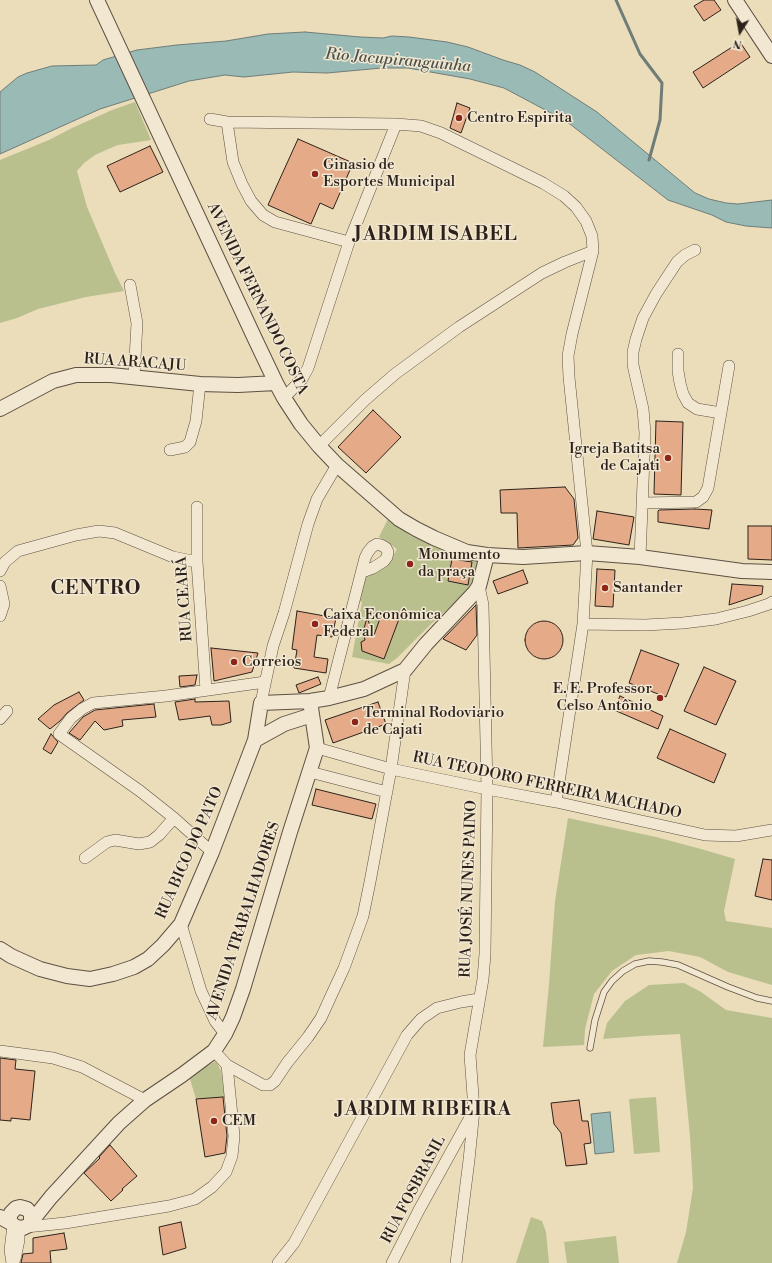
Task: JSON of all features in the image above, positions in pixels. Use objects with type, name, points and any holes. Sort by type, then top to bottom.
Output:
[{"type":"street","name":"AVENIDA FERNANDO COSTA","points":[[97,0],[284,398],[301,424],[337,465],[399,519],[416,529],[467,552],[488,556],[523,557],[587,553],[640,557],[742,571],[772,572]]},
{"type":"street","points":[[735,0],[772,56]]},
{"type":"street","points":[[210,119],[227,122],[396,124],[421,126],[442,132],[543,183],[564,196],[576,207],[586,221],[592,236],[592,251],[568,356],[587,553],[583,624],[556,802]]},
{"type":"street","points":[[227,122],[233,162],[251,201],[263,215],[275,222],[349,242]]},
{"type":"street","points":[[284,398],[302,379],[308,368],[349,242],[396,124]]},
{"type":"street","points":[[640,557],[645,433],[643,409],[633,365],[633,352],[643,318],[656,294],[677,262],[685,255],[695,250]]},
{"type":"street","points":[[319,446],[365,400],[395,374],[459,328],[542,273],[592,251]]},
{"type":"street","points":[[130,284],[137,323],[134,377]]},
{"type":"street","points":[[678,354],[678,371],[682,394],[688,403],[697,408],[721,413]]},
{"type":"street","points":[[643,503],[696,502],[703,497],[708,488],[729,366]]},
{"type":"street","name":"RUA ARACAJU","points":[[0,409],[42,386],[76,375],[98,374],[200,384],[238,385],[276,383]]},
{"type":"street","points":[[170,450],[185,447],[190,442],[196,421],[200,384]]},
{"type":"street","points":[[311,708],[261,703],[273,646],[284,613],[308,524],[318,499],[337,465]]},
{"type":"street","name":"RUA CEARÁ","points":[[197,507],[197,562],[206,690]]},
{"type":"street","points":[[0,571],[6,562],[18,552],[76,535],[99,531],[115,533],[173,557],[197,562]]},
{"type":"street","points":[[254,740],[329,698],[364,689],[405,670],[426,644],[471,597],[479,586],[488,556]]},
{"type":"street","points":[[329,698],[362,572]]},
{"type":"street","points":[[0,586],[4,604],[2,614],[0,616]]},
{"type":"street","name":"RUA JOSÉ NUNES PAINO","points":[[456,1263],[474,1110],[474,1090],[470,1055],[483,979],[485,954],[487,789],[483,613],[479,586]]},
{"type":"street","points":[[583,624],[645,625],[683,623],[716,619],[748,611],[772,602]]},
{"type":"street","points":[[214,1051],[227,1065],[263,1085],[270,1084],[274,1081],[286,1063],[308,1037],[321,1018],[344,968],[363,916],[391,769],[405,670]]},
{"type":"street","points":[[212,852],[174,818],[140,791],[59,734],[71,718],[82,709],[93,704],[166,696],[265,682]]},
{"type":"street","name":"RUA BICO DO PATO","points":[[0,949],[40,969],[67,976],[90,979],[113,974],[134,967],[148,959],[163,945],[181,924],[212,852],[254,740],[261,703]]},
{"type":"street","name":"AVENIDA TRABALHADORES","points":[[15,1219],[51,1197],[119,1123],[145,1100],[214,1051],[225,1034],[243,989],[317,748],[311,708]]},
{"type":"street","name":"RUA TEODORO FERREIRA MACHADO","points":[[317,748],[391,769],[556,802],[705,835],[736,836],[771,831]]},
{"type":"street","points":[[310,772],[387,792]]},
{"type":"street","points":[[85,858],[108,842],[115,840],[139,844],[150,842],[159,835],[174,818]]},
{"type":"street","points":[[181,924],[200,991],[215,1021],[225,1034]]},
{"type":"street","points":[[278,1263],[294,1243],[407,1035],[421,1019],[437,1008],[479,999]]},
{"type":"street","points":[[0,1051],[53,1058],[82,1067],[145,1100]]},
{"type":"street","points":[[13,1263],[10,1250],[15,1219],[65,1223],[169,1206],[195,1199],[212,1187],[226,1172],[232,1156],[234,1136],[227,1065]]},
{"type":"street","name":"RUA FOSBRASIL","points":[[392,1263],[419,1210],[474,1110]]},
{"type":"lane","points":[[590,1048],[604,992],[612,981],[623,971],[635,964],[649,961],[678,965],[728,987],[757,998],[772,1001]]},
{"type":"green space","points":[[135,102],[151,140],[118,145],[106,150],[95,155],[84,163],[77,171],[87,207],[124,291],[86,297],[38,309],[0,323],[0,160],[49,140],[112,110]]},
{"type":"green space","points":[[388,519],[411,536],[477,562],[477,571],[472,587],[389,664],[352,657],[362,602],[357,601],[366,573],[389,563],[397,549],[379,537]]},
{"type":"green space","points":[[568,818],[656,837],[735,859],[724,911],[726,921],[772,928],[772,985],[728,972],[700,957],[669,951],[636,955],[612,971],[594,994],[585,1029],[584,1045],[543,1047],[555,901]]},
{"type":"green space","points":[[684,983],[701,992],[726,1010],[772,1018],[772,1263],[677,1263],[686,1232],[693,1188],[690,1136],[680,1034],[603,1039],[607,1023],[625,1001],[649,985]]},
{"type":"green space","points":[[216,1061],[221,1071],[225,1097],[196,1099],[189,1076]]},
{"type":"green space","points":[[656,1097],[660,1152],[634,1154],[629,1099]]},
{"type":"green space","points":[[531,1217],[542,1221],[546,1232],[549,1263],[516,1263]]},
{"type":"green space","points":[[616,1236],[619,1263],[567,1263],[564,1242]]},
{"type":"water","name":"Rio Jacupiranguinha","points":[[305,32],[360,37],[409,37],[447,42],[468,47],[520,65],[535,72],[597,112],[695,193],[709,199],[726,203],[738,204],[772,200],[772,228],[746,226],[726,222],[712,215],[668,200],[566,121],[504,88],[470,79],[408,68],[382,68],[327,73],[293,72],[244,77],[225,75],[189,81],[100,109],[0,154],[0,92],[18,77],[27,73],[52,66],[96,65],[103,60],[137,50],[226,41],[268,34]]},
{"type":"water","points":[[610,1112],[614,1152],[595,1154],[591,1114]]},
{"type":"building","points":[[704,0],[714,0],[721,10],[704,21],[694,6]]},
{"type":"building","points":[[740,42],[750,57],[703,88],[693,72]]},
{"type":"building","name":"Centro Espirita","points":[[457,103],[470,108],[461,133],[450,128]]},
{"type":"building","name":"Ginasio de Esportes Municipal","points":[[298,139],[353,163],[333,209],[320,203],[311,224],[268,205]]},
{"type":"building","points":[[150,146],[163,172],[120,192],[107,166]]},
{"type":"building","points":[[373,410],[401,437],[366,473],[338,447]]},
{"type":"building","name":"Igreja Batitsa de Cajati","points":[[656,421],[683,422],[681,495],[654,494]]},
{"type":"building","points":[[565,487],[574,499],[578,538],[573,545],[518,548],[517,513],[501,513],[500,490]]},
{"type":"building","points":[[659,510],[712,510],[709,529],[658,522]]},
{"type":"building","points":[[597,511],[634,517],[629,545],[593,539]]},
{"type":"building","points":[[748,526],[772,526],[772,560],[748,559]]},
{"type":"building","points":[[452,559],[472,562],[468,585],[448,581]]},
{"type":"building","name":"Santander","points":[[597,569],[615,570],[613,607],[595,606]]},
{"type":"building","points":[[523,570],[528,583],[498,594],[493,581]]},
{"type":"building","points":[[732,584],[763,586],[762,594],[729,605]]},
{"type":"building","points":[[476,605],[477,635],[466,650],[443,639]]},
{"type":"building","points":[[297,611],[336,618],[332,637],[317,635],[314,657],[328,659],[326,673],[294,668],[297,650],[292,649]]},
{"type":"building","points":[[382,613],[399,619],[384,659],[362,651],[361,642],[365,640],[363,632],[367,618],[374,635]]},
{"type":"building","points":[[540,621],[548,621],[555,624],[560,629],[563,640],[560,651],[555,656],[548,659],[540,659],[533,656],[528,651],[525,644],[525,636],[528,629],[533,624]]},
{"type":"building","name":"Correios","points":[[211,648],[258,653],[252,672],[214,681]]},
{"type":"building","points":[[641,650],[679,664],[666,697],[629,683]]},
{"type":"building","points":[[704,667],[736,681],[716,725],[684,711]]},
{"type":"building","points":[[197,675],[195,685],[180,687],[179,676]]},
{"type":"building","points":[[318,677],[321,684],[299,693],[296,685]]},
{"type":"building","points":[[79,692],[84,700],[50,729],[38,719],[54,705]]},
{"type":"building","points":[[620,696],[663,716],[658,729],[614,710]]},
{"type":"building","points":[[195,699],[195,702],[229,701],[231,722],[221,725],[212,725],[210,716],[179,720],[175,702]]},
{"type":"building","name":"Terminal Rodoviario de Cajati","points":[[378,702],[386,724],[333,743],[325,720]]},
{"type":"building","points":[[154,704],[156,717],[122,720],[123,726],[104,730],[95,721],[80,740],[69,733],[83,717],[95,710]]},
{"type":"building","points":[[670,729],[726,754],[714,783],[657,758]]},
{"type":"building","points":[[51,734],[58,742],[51,754],[43,749]]},
{"type":"building","points":[[316,789],[376,804],[372,819],[312,805]]},
{"type":"building","points":[[763,859],[772,860],[772,900],[755,896]]},
{"type":"building","points":[[0,1058],[16,1060],[15,1069],[35,1071],[30,1120],[11,1118],[11,1121],[0,1120]]},
{"type":"building","name":"CEM","points":[[223,1097],[227,1136],[225,1153],[205,1157],[196,1099]]},
{"type":"building","points":[[579,1100],[582,1121],[588,1121],[591,1143],[584,1144],[587,1164],[566,1166],[561,1133],[554,1124],[551,1103]]},
{"type":"building","points":[[110,1145],[137,1176],[111,1201],[84,1173],[100,1158],[99,1157]]},
{"type":"building","points":[[181,1222],[186,1248],[163,1255],[159,1227]]},
{"type":"building","points":[[64,1233],[67,1249],[50,1251],[51,1263],[21,1263],[23,1254],[33,1253],[33,1238]]},
{"type":"waterway","points":[[616,0],[640,54],[662,83],[660,120],[649,160]]},
{"type":"place","name":"Centro Espirita","points":[[459,118]]},
{"type":"place","name":"Ginasio de Esportes Municipal","points":[[315,174]]},
{"type":"place","name":"Igreja Batitsa de Cajati","points":[[668,458]]},
{"type":"place","name":"Monumento da praça","points":[[410,564]]},
{"type":"place","name":"Santander","points":[[605,588]]},
{"type":"place","name":"Caixa Econômica Federal","points":[[315,624]]},
{"type":"place","name":"Correios","points":[[234,662]]},
{"type":"place","name":"E. E. Professor Celso Antônio","points":[[660,698]]},
{"type":"place","name":"Terminal Rodoviario de Cajati","points":[[355,722]]},
{"type":"place","name":"CEM","points":[[214,1121]]},
{"type":"district","name":"JARDIM ISABEL","points":[[436,235]]},
{"type":"district","name":"CENTRO","points":[[96,589]]},
{"type":"district","name":"JARDIM RIBEIRA","points":[[424,1110]]}]
